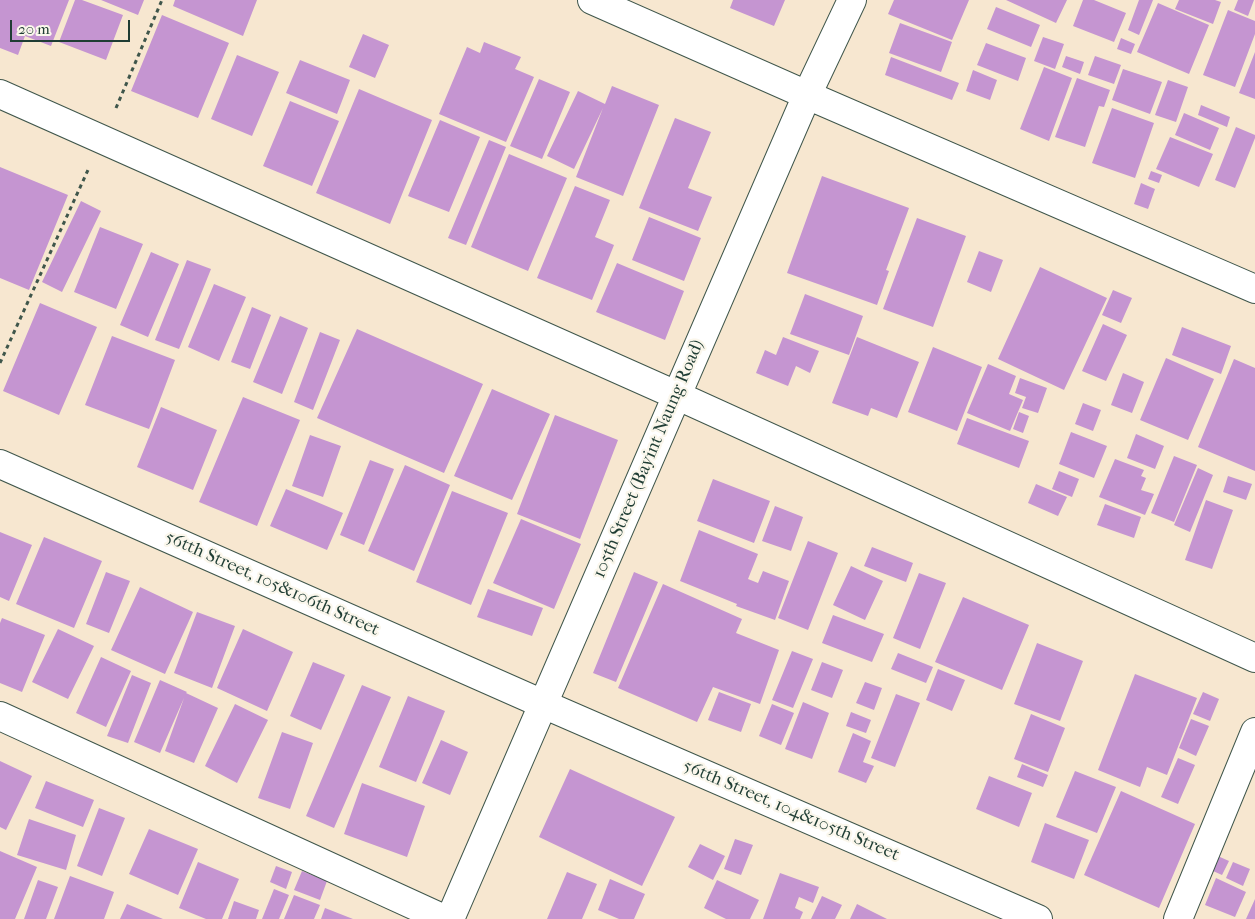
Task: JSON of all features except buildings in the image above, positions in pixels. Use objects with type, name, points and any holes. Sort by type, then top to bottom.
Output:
[{"type":"street","points":[[592,0],[1255,289]]},
{"type":"street","name":"105th Street (Bayint Naung Road)","points":[[450,919],[807,95],[852,0]]},
{"type":"street","points":[[0,94],[676,395],[1255,658]]},
{"type":"street","name":"56tth Street, 105&106th Street","points":[[0,464],[543,704]]},
{"type":"street","name":"56tth Street, 104&105th Street","points":[[543,704],[1038,919]]},
{"type":"street","points":[[0,716],[444,919]]},
{"type":"street","points":[[1178,919],[1255,732]]},
{"type":"path","points":[[0,363],[102,140],[162,0]]}]
